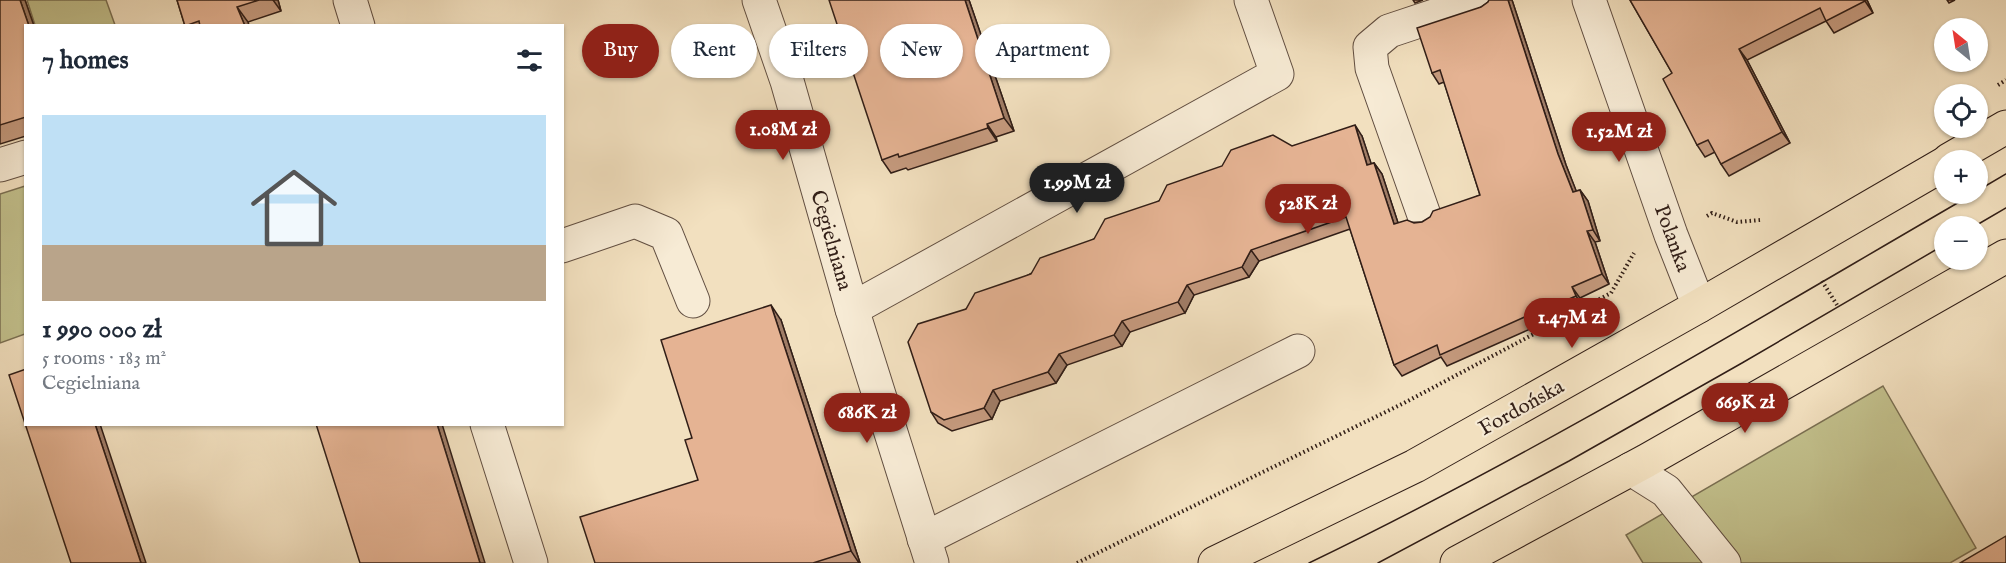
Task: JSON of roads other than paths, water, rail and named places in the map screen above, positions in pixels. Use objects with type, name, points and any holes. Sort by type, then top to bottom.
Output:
[{"type":"main road","points":[[1966,150],[2006,127]]},
{"type":"main road","name":"Fordońska","points":[[1215,563],[1415,466],[1699,306],[1934,170]]},
{"type":"main road","points":[[1457,563],[1631,469],[2006,256]]},
{"type":"street","points":[[350,0],[357,24]]},
{"type":"street","name":"Cegielniana","points":[[759,0],[787,81],[852,309],[928,551]]},
{"type":"street","points":[[852,309],[1277,74],[1251,0]]},
{"type":"street","points":[[1424,214],[1372,68],[1370,46],[1389,31],[1482,0]]},
{"type":"street","name":"Polanka","points":[[1589,0],[1671,235],[1699,306]]},
{"type":"street","points":[[0,165],[24,158]]},
{"type":"street","points":[[564,245],[635,221],[666,234],[693,301]]},
{"type":"street","points":[[928,551],[1298,351]]},
{"type":"street","points":[[488,426],[531,563]]},
{"type":"street","points":[[1631,469],[1666,491],[1724,563]]},
{"type":"tram line","points":[[1988,185],[2006,174]]},
{"type":"tram line","points":[[1309,563],[1394,521],[1562,431],[1727,338],[1956,204]]},
{"type":"tram line","points":[[1988,218],[2006,208]]},
{"type":"tram line","points":[[1378,563],[1569,461],[1934,251]]}]
